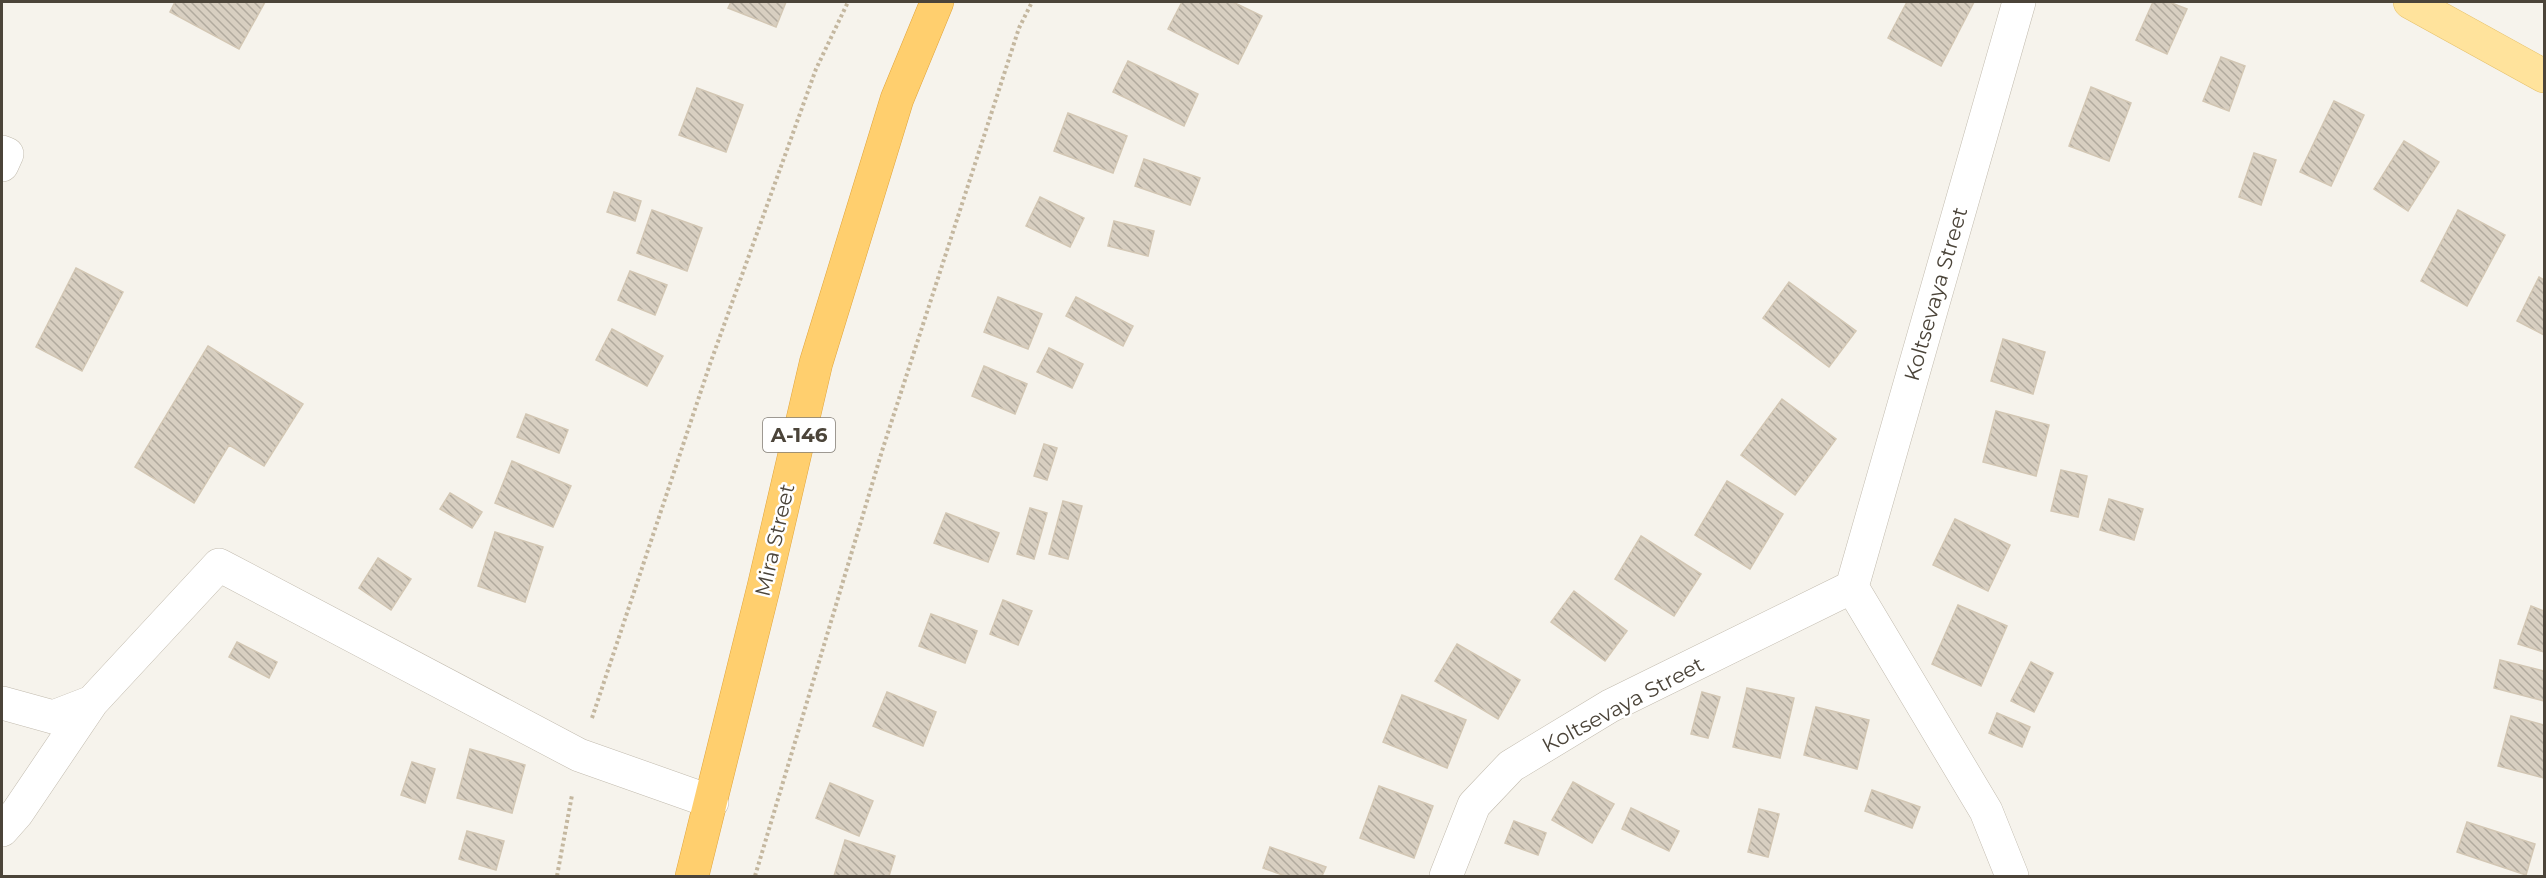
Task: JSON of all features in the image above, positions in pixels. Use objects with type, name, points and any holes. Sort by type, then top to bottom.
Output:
[{"type":"highway","name":"Mira Street","points":[[692,876],[712,802],[816,363],[897,99],[937,2]]},
{"type":"main road","points":[[2410,2],[2544,76]]},
{"type":"street","name":"Koltsevaya Street","points":[[1446,876],[1474,805],[1511,766],[1610,706],[1852,587],[2019,2]]},
{"type":"street","points":[[2,152],[6,154],[2,165]]},
{"type":"street","points":[[2,830],[17,813],[92,702],[219,566],[579,755],[712,802]]},
{"type":"street","points":[[1852,587],[1986,811],[2012,876]]},
{"type":"street","points":[[2,703],[53,717],[92,702]]},
{"type":"path","points":[[557,876],[579,755],[714,353],[816,69],[848,2]]},
{"type":"path","points":[[755,876],[882,451],[1019,28],[1032,2]]},
{"type":"building","points":[[175,2],[265,2],[239,49],[170,12]]},
{"type":"building","points":[[731,2],[786,2],[776,27],[728,8]]},
{"type":"building","points":[[1182,2],[1233,2],[1262,16],[1238,64],[1168,29]]},
{"type":"building","points":[[1907,2],[1974,2],[1941,66],[1888,38]]},
{"type":"building","points":[[2153,2],[2169,2],[2187,9],[2167,54],[2136,40]]},
{"type":"building","points":[[2221,57],[2245,66],[2229,111],[2203,101]]},
{"type":"building","points":[[1128,61],[1198,94],[1184,126],[1113,92]]},
{"type":"building","points":[[2091,87],[2131,103],[2109,161],[2069,146]]},
{"type":"building","points":[[697,88],[743,105],[726,152],[679,135]]},
{"type":"building","points":[[2334,101],[2364,115],[2331,186],[2300,172]]},
{"type":"building","points":[[1068,113],[1127,136],[1113,173],[1054,151]]},
{"type":"building","points":[[2404,141],[2439,162],[2408,211],[2374,189]]},
{"type":"building","points":[[2254,153],[2276,160],[2261,205],[2239,197]]},
{"type":"building","points":[[1144,159],[1200,178],[1190,205],[1135,186]]},
{"type":"building","points":[[614,192],[641,201],[635,221],[607,212]]},
{"type":"building","points":[[1040,197],[1084,218],[1070,247],[1026,226]]},
{"type":"building","points":[[652,210],[702,228],[687,271],[637,253]]},
{"type":"building","points":[[2458,210],[2505,235],[2467,306],[2421,281]]},
{"type":"building","points":[[1114,221],[1154,231],[1148,256],[1108,246]]},
{"type":"building","points":[[76,268],[123,292],[82,371],[36,347]]},
{"type":"building","points":[[630,271],[667,285],[655,315],[618,300]]},
{"type":"building","points":[[2539,277],[2544,280],[2544,335],[2517,321]]},
{"type":"building","points":[[1789,282],[1856,331],[1829,367],[1763,318]]},
{"type":"building","points":[[998,297],[1042,314],[1028,349],[984,332]]},
{"type":"building","points":[[1076,297],[1133,326],[1123,346],[1066,316]]},
{"type":"building","points":[[612,329],[663,356],[647,386],[596,360]]},
{"type":"building","points":[[2003,339],[2045,352],[2033,394],[1991,381]]},
{"type":"building","points":[[208,346],[303,404],[264,466],[229,445],[194,503],[135,467]]},
{"type":"building","points":[[1049,348],[1083,364],[1072,388],[1037,372]]},
{"type":"building","points":[[984,366],[1027,384],[1015,414],[972,396]]},
{"type":"building","points":[[1782,399],[1836,439],[1795,495],[1741,455]]},
{"type":"building","points":[[1996,411],[2049,425],[2036,476],[1983,462]]},
{"type":"building","points":[[526,414],[568,430],[559,453],[517,437]]},
{"type":"building","points":[[1044,444],[1057,448],[1047,480],[1034,476]]},
{"type":"building","points":[[512,461],[571,486],[553,527],[495,503]]},
{"type":"building","points":[[2061,470],[2087,476],[2078,517],[2051,511]]},
{"type":"building","points":[[1727,481],[1783,514],[1750,569],[1695,535]]},
{"type":"building","points":[[450,493],[482,512],[472,528],[440,509]]},
{"type":"building","points":[[2109,499],[2143,509],[2134,540],[2100,530]]},
{"type":"building","points":[[1063,501],[1082,506],[1068,559],[1049,554]]},
{"type":"building","points":[[1030,508],[1047,513],[1034,559],[1017,554]]},
{"type":"building","points":[[946,513],[999,533],[988,562],[934,543]]},
{"type":"building","points":[[1955,519],[2010,545],[1988,591],[1933,565]]},
{"type":"building","points":[[495,532],[543,547],[525,602],[478,586]]},
{"type":"building","points":[[1641,536],[1701,574],[1674,616],[1615,579]]},
{"type":"building","points":[[378,558],[411,579],[391,610],[359,588]]},
{"type":"building","points":[[1574,591],[1627,631],[1605,661],[1551,622]]},
{"type":"building","points":[[1003,600],[1032,611],[1018,645],[990,634]]},
{"type":"building","points":[[1958,605],[2007,626],[1981,686],[1932,664]]},
{"type":"building","points":[[2531,606],[2544,611],[2544,652],[2518,644]]},
{"type":"building","points":[[931,614],[977,631],[965,663],[919,646]]},
{"type":"building","points":[[237,642],[277,662],[269,678],[229,657]]},
{"type":"building","points":[[1457,644],[1520,680],[1498,719],[1435,681]]},
{"type":"building","points":[[2500,660],[2544,671],[2544,701],[2494,688]]},
{"type":"building","points":[[2031,662],[2053,673],[2034,712],[2011,701]]},
{"type":"building","points":[[1747,688],[1794,698],[1780,758],[1733,747]]},
{"type":"building","points":[[887,692],[936,712],[923,746],[873,726]]},
{"type":"building","points":[[1702,692],[1720,697],[1708,738],[1691,734]]},
{"type":"building","points":[[1402,695],[1466,720],[1447,768],[1383,742]]},
{"type":"building","points":[[1816,707],[1869,720],[1857,769],[1804,755]]},
{"type":"building","points":[[1997,713],[2030,727],[2022,747],[1989,733]]},
{"type":"building","points":[[2511,716],[2544,725],[2544,778],[2498,766]]},
{"type":"building","points":[[470,749],[525,765],[512,813],[457,798]]},
{"type":"building","points":[[412,762],[435,769],[425,803],[401,795]]},
{"type":"building","points":[[1573,782],[1614,804],[1592,843],[1552,820]]},
{"type":"building","points":[[830,783],[873,801],[859,836],[816,818]]},
{"type":"building","points":[[1379,786],[1433,806],[1414,858],[1360,838]]},
{"type":"building","points":[[1872,790],[1920,807],[1912,828],[1865,811]]},
{"type":"building","points":[[1631,808],[1679,831],[1669,851],[1622,829]]},
{"type":"building","points":[[1759,809],[1779,814],[1768,857],[1748,852]]},
{"type":"building","points":[[1514,821],[1546,833],[1538,855],[1505,843]]},
{"type":"building","points":[[2467,822],[2535,844],[2526,875],[2457,852]]},
{"type":"building","points":[[467,831],[504,841],[496,870],[459,859]]},
{"type":"building","points":[[845,840],[895,856],[889,876],[834,876]]},
{"type":"building","points":[[1270,847],[1326,867],[1322,876],[1285,876],[1263,868]]}]
